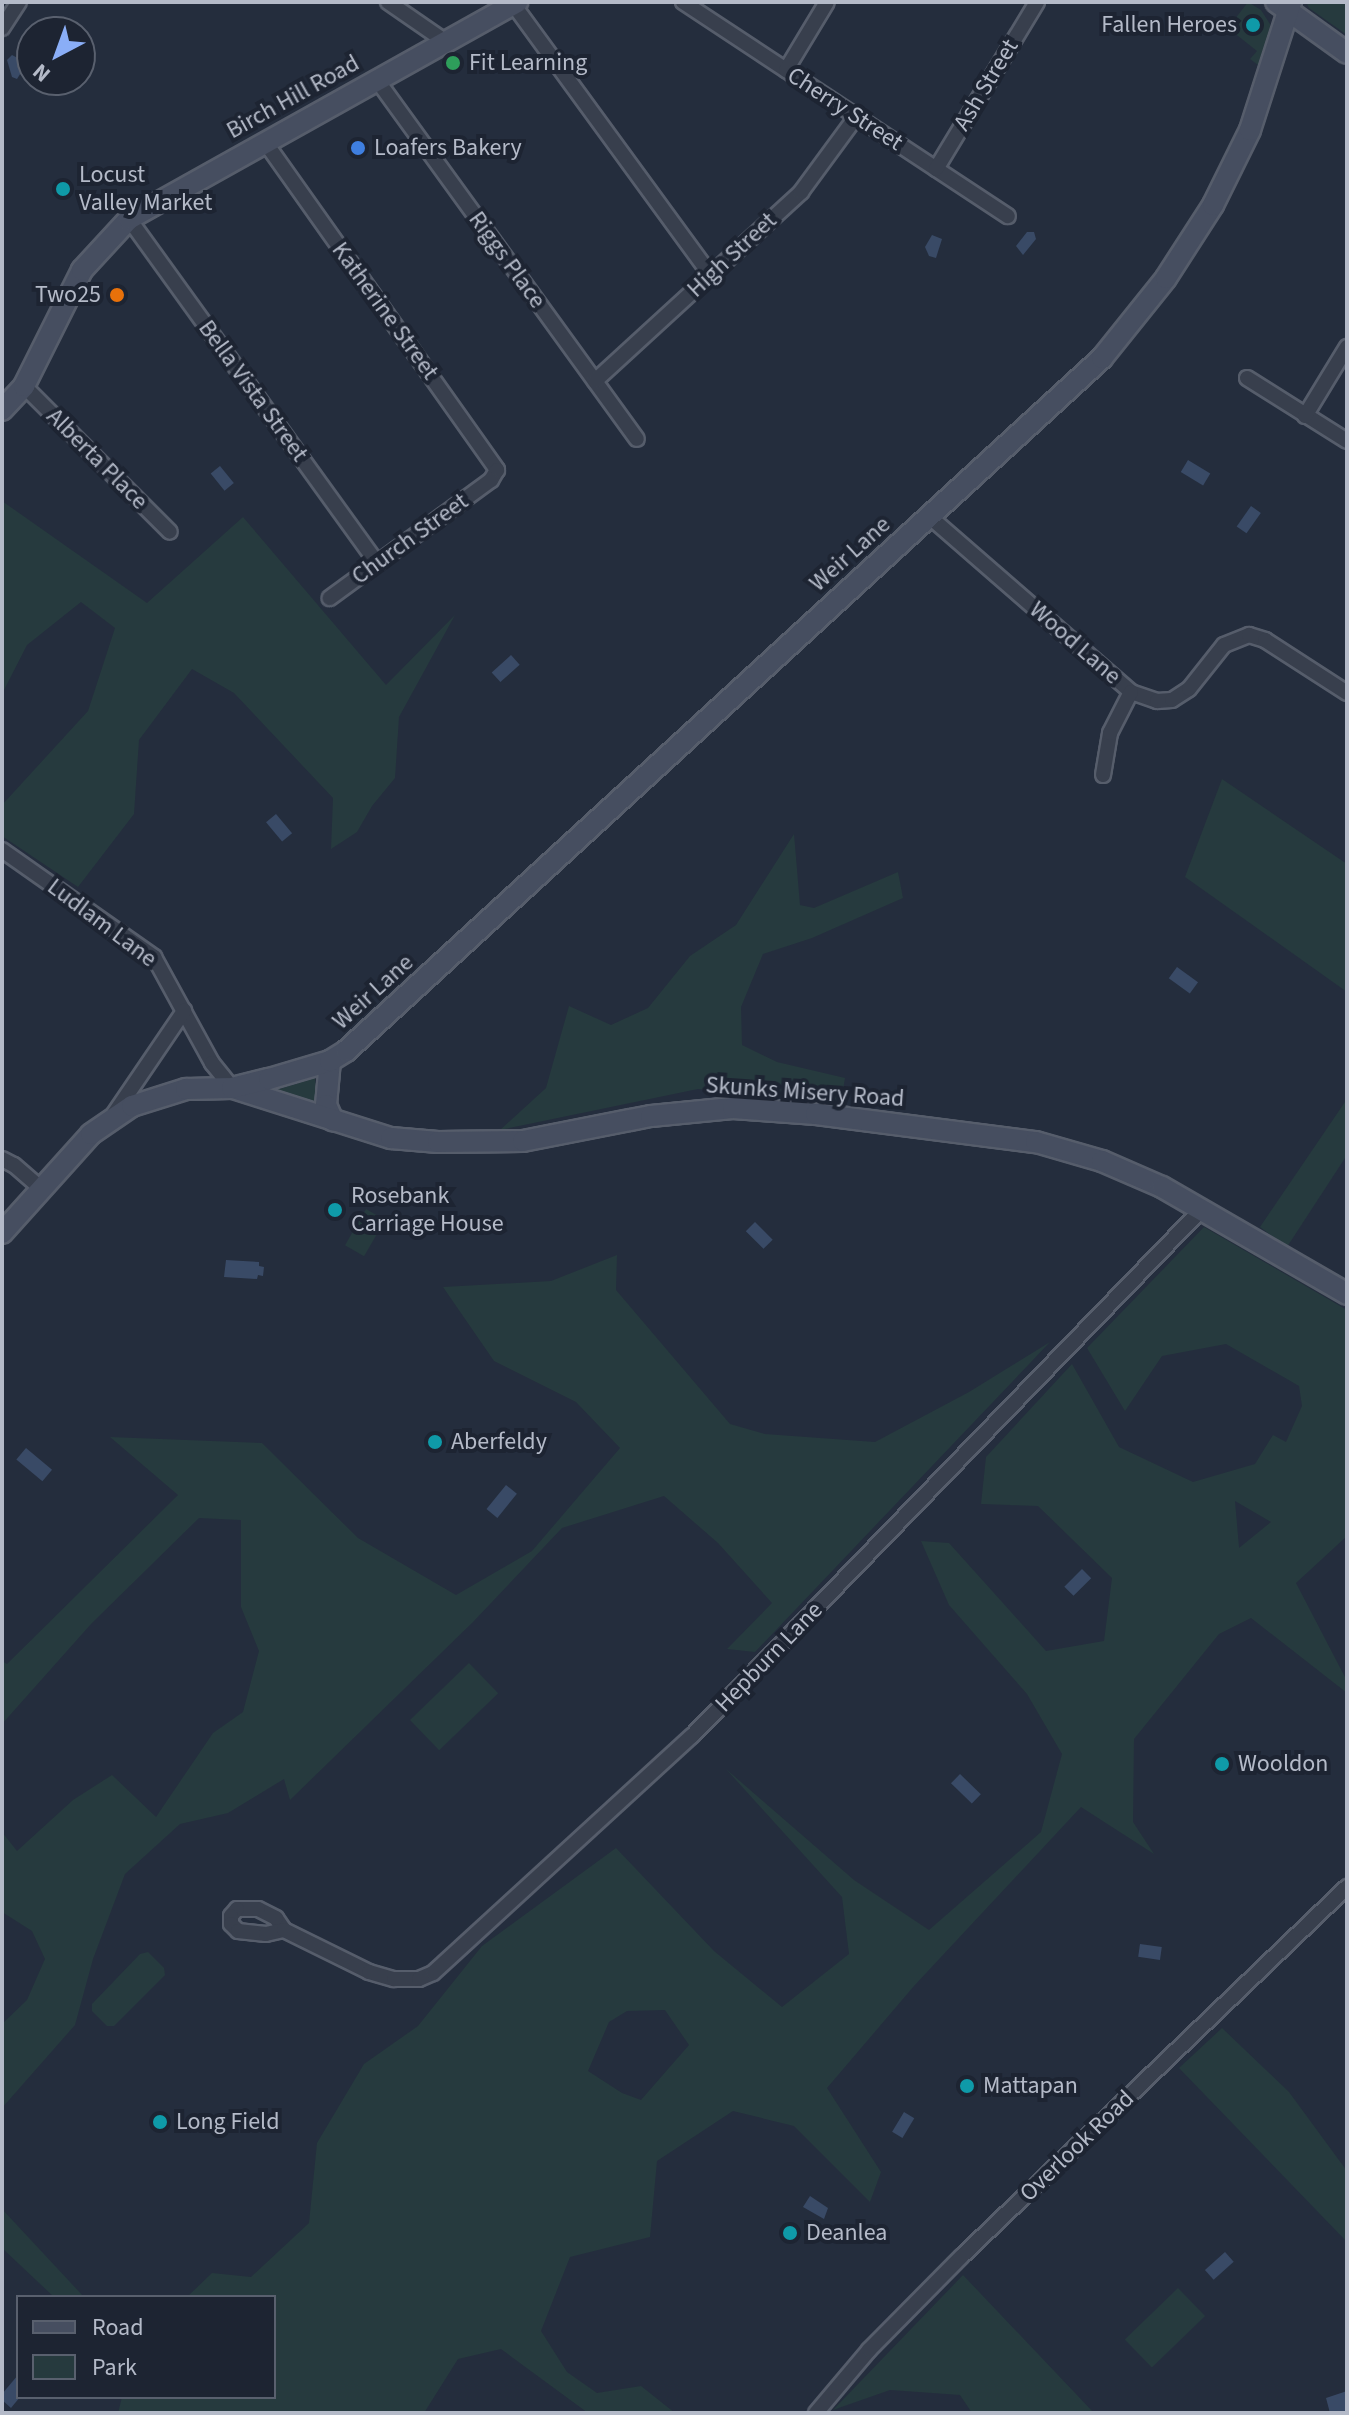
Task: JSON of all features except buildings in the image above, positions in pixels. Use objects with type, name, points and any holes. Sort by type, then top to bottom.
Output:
[{"type":"street","points":[[2,28],[19,2]]},
{"type":"street","points":[[388,2],[446,42]]},
{"type":"street","name":"Cherry Street","points":[[683,2],[1008,216]]},
{"type":"street","points":[[786,70],[827,2]]},
{"type":"street","name":"Ash Street","points":[[936,169],[1037,2]]},
{"type":"street","points":[[515,3],[710,274]]},
{"type":"street","name":"Birch Hill Road","points":[[2,410],[24,386],[82,270],[129,219],[515,3]]},
{"type":"street","points":[[1285,5],[1347,53]]},
{"type":"street","name":"Weir Lane","points":[[232,1088],[330,1061],[384,1019],[1102,358],[1166,278],[1213,205],[1250,130],[1285,5]]},
{"type":"street","name":"Riggs Place","points":[[377,80],[637,439]]},
{"type":"street","name":"High Street","points":[[595,381],[801,192],[856,117]]},
{"type":"street","name":"Katherine Street","points":[[265,142],[496,466],[496,474],[491,480]]},
{"type":"street","name":"Bella Vista Street","points":[[129,219],[377,563]]},
{"type":"street","points":[[1305,416],[1347,347]]},
{"type":"street","points":[[1247,378],[1347,441]]},
{"type":"street","name":"Alberta Place","points":[[24,386],[170,532]]},
{"type":"street","name":"Church Street","points":[[330,598],[491,480]]},
{"type":"street","name":"Wood Lane","points":[[930,517],[1131,692],[1157,701],[1172,700],[1189,689],[1224,645],[1249,635],[1265,640],[1347,693]]},
{"type":"street","points":[[1103,775],[1110,733],[1131,692]]},
{"type":"street","name":"Ludlam Lane","points":[[2,850],[154,957],[212,1063],[232,1088]]},
{"type":"street","points":[[113,1117],[184,1011]]},
{"type":"street","name":"Weir Lane","points":[[330,1061],[326,1105],[333,1121]]},
{"type":"street","points":[[2,1233],[91,1134],[113,1117],[162,1095],[186,1089],[232,1088]]},
{"type":"street","name":"Skunks Misery Road","points":[[232,1088],[391,1138],[486,1143],[523,1141],[698,1110],[733,1108],[816,1114],[1036,1142],[1102,1161],[1162,1187],[1347,1294]]},
{"type":"street","points":[[2,1159],[42,1189]]},
{"type":"street","name":"Hepburn Lane","points":[[284,1930],[369,1972],[394,1979],[419,1979],[433,1973],[692,1736],[1201,1210]]},
{"type":"street","name":"Overlook Road","points":[[816,2413],[869,2350],[961,2257],[1347,1887]]},
{"type":"green space","points":[[1248,2],[1261,10],[1270,24],[1271,38],[1262,64],[1258,65],[1250,59],[1257,51],[1228,28]]},
{"type":"green space","points":[[1306,2],[1347,2],[1347,35],[1309,8]]},
{"type":"green space","points":[[2,501],[147,603],[243,517],[386,685],[455,615],[399,717],[395,778],[372,806],[357,832],[331,849],[333,798],[234,693],[192,669],[139,740],[134,814],[78,887],[2,836],[2,805],[88,711],[115,628],[81,602],[27,645],[2,694]]},
{"type":"green space","points":[[1222,779],[1347,864],[1347,992],[1185,877]]},
{"type":"green space","points":[[794,834],[800,905],[814,908],[898,872],[903,898],[812,938],[763,954],[741,1007],[742,1045],[777,1062],[845,1078],[841,1102],[698,1089],[500,1130],[546,1088],[569,1006],[611,1025],[648,1008],[690,956],[736,925]]},
{"type":"green space","points":[[315,1078],[318,1109],[275,1091],[276,1090]]},
{"type":"green space","points":[[1347,1099],[1347,1155],[1287,1247],[1260,1227]]},
{"type":"green space","points":[[366,1209],[385,1220],[364,1256],[345,1245]]},
{"type":"green space","points":[[1204,1227],[1347,1310],[1347,1536],[1296,1583],[1347,1681],[1347,1693],[1251,1618],[1219,1634],[1134,1739],[1133,1822],[1154,1854],[1081,1807],[914,1986],[827,2088],[881,2172],[870,2202],[794,2126],[733,2111],[657,2161],[650,2237],[570,2257],[541,2331],[567,2372],[597,2393],[641,2386],[675,2413],[588,2413],[501,2349],[458,2359],[424,2413],[118,2413],[122,2399],[276,2399],[276,2295],[189,2295],[212,2273],[251,2277],[309,2223],[317,2143],[364,2064],[418,2026],[482,1946],[616,1848],[714,1951],[782,2007],[849,1954],[842,1897],[726,1769],[854,1880],[929,1930],[1041,1832],[1062,1754],[1027,1694],[949,1605],[921,1541],[949,1543],[1046,1651],[1104,1641],[1112,1578],[1038,1506],[981,1504],[986,1457],[1072,1364],[1119,1447],[1193,1482],[1255,1464],[1273,1435],[1286,1442],[1302,1406],[1299,1386],[1226,1344],[1162,1356],[1125,1411],[1087,1348]],"holes":[[[1235,1501],[1271,1522],[1239,1548]],[[665,2010],[689,2045],[641,2100],[622,2093],[588,2071],[609,2022],[627,2011]]]},
{"type":"green space","points":[[617,1255],[616,1290],[730,1424],[765,1434],[875,1442],[969,1392],[1050,1342],[755,1652],[727,1649],[772,1603],[718,1543],[664,1496],[562,1528],[473,1622],[290,1800],[284,1779],[228,1813],[180,1824],[125,1874],[93,1959],[75,2025],[2,2108],[2,2024],[27,2000],[45,1959],[32,1931],[2,1912],[2,1832],[17,1851],[73,1800],[112,1775],[156,1817],[213,1733],[243,1712],[259,1651],[241,1607],[241,1520],[199,1518],[91,1624],[2,1724],[2,1661],[7,1664],[178,1495],[110,1437],[262,1443],[358,1538],[456,1595],[532,1551],[620,1448],[576,1402],[494,1361],[443,1287],[551,1281]]},
{"type":"green space","points":[[469,1663],[498,1693],[439,1750],[410,1720]]},
{"type":"green space","points":[[148,1952],[164,1968],[165,1975],[114,2026],[107,2026],[92,2011],[92,2004],[140,1954]]},
{"type":"green space","points":[[1222,2028],[1289,2092],[1347,2171],[1347,2242],[1179,2068]]},
{"type":"green space","points":[[2,2209],[82,2295],[52,2295],[2,2248]]},
{"type":"green space","points":[[963,2275],[1094,2413],[972,2413],[960,2395],[890,2390],[833,2410]]},
{"type":"green space","points":[[1178,2288],[1205,2316],[1152,2367],[1125,2339]]},
{"type":"water","points":[[12,55],[16,57],[16,79],[12,77],[7,60]]},
{"type":"water","points":[[1027,232],[1034,232],[1036,239],[1023,255],[1016,246]]},
{"type":"water","points":[[932,235],[942,239],[936,258],[929,256],[925,247]]},
{"type":"water","points":[[1188,460],[1210,473],[1203,485],[1181,472]]},
{"type":"water","points":[[220,466],[234,483],[225,491],[211,474]]},
{"type":"water","points":[[1251,506],[1261,513],[1246,533],[1237,526]]},
{"type":"water","points":[[511,655],[520,665],[500,682],[492,672]]},
{"type":"water","points":[[276,814],[292,833],[282,842],[266,822]]},
{"type":"water","points":[[1177,967],[1198,982],[1190,994],[1169,978]]},
{"type":"water","points":[[755,1222],[773,1240],[763,1249],[746,1231]]},
{"type":"water","points":[[226,1260],[259,1262],[259,1266],[264,1267],[263,1276],[258,1275],[257,1279],[224,1277]]},
{"type":"water","points":[[26,1448],[52,1470],[42,1481],[16,1459]]},
{"type":"water","points":[[506,1485],[517,1494],[497,1518],[486,1509]]},
{"type":"water","points":[[1082,1569],[1091,1578],[1074,1596],[1064,1587]]},
{"type":"water","points":[[960,1774],[981,1794],[972,1803],[951,1783]]},
{"type":"water","points":[[1140,1944],[1162,1947],[1160,1960],[1138,1957]]},
{"type":"water","points":[[904,2112],[914,2118],[902,2138],[892,2132]]},
{"type":"water","points":[[810,2196],[828,2208],[824,2219],[803,2207]]},
{"type":"water","points":[[1225,2252],[1234,2262],[1214,2280],[1205,2270]]},
{"type":"water","points":[[16,2377],[18,2399],[11,2408],[2,2400],[2,2394]]},
{"type":"water","points":[[1347,2391],[1347,2413],[1330,2413],[1326,2398]]},
{"type":"place","name":"Fallen Heroes","points":[[1253,25]]},
{"type":"place","name":"Fit Learning","points":[[453,63]]},
{"type":"place","name":"Loafers Bakery","points":[[358,148]]},
{"type":"place","name":"Locust Valley Market","points":[[63,189]]},
{"type":"place","name":"Two25","points":[[117,295]]},
{"type":"place","name":"Rosebank Carriage House","points":[[335,1210]]},
{"type":"place","name":"Aberfeldy","points":[[435,1442]]},
{"type":"place","name":"Wooldon","points":[[1222,1764]]},
{"type":"place","name":"Mattapan","points":[[967,2086]]},
{"type":"place","name":"Long Field","points":[[160,2122]]},
{"type":"place","name":"Deanlea","points":[[790,2233]]}]
